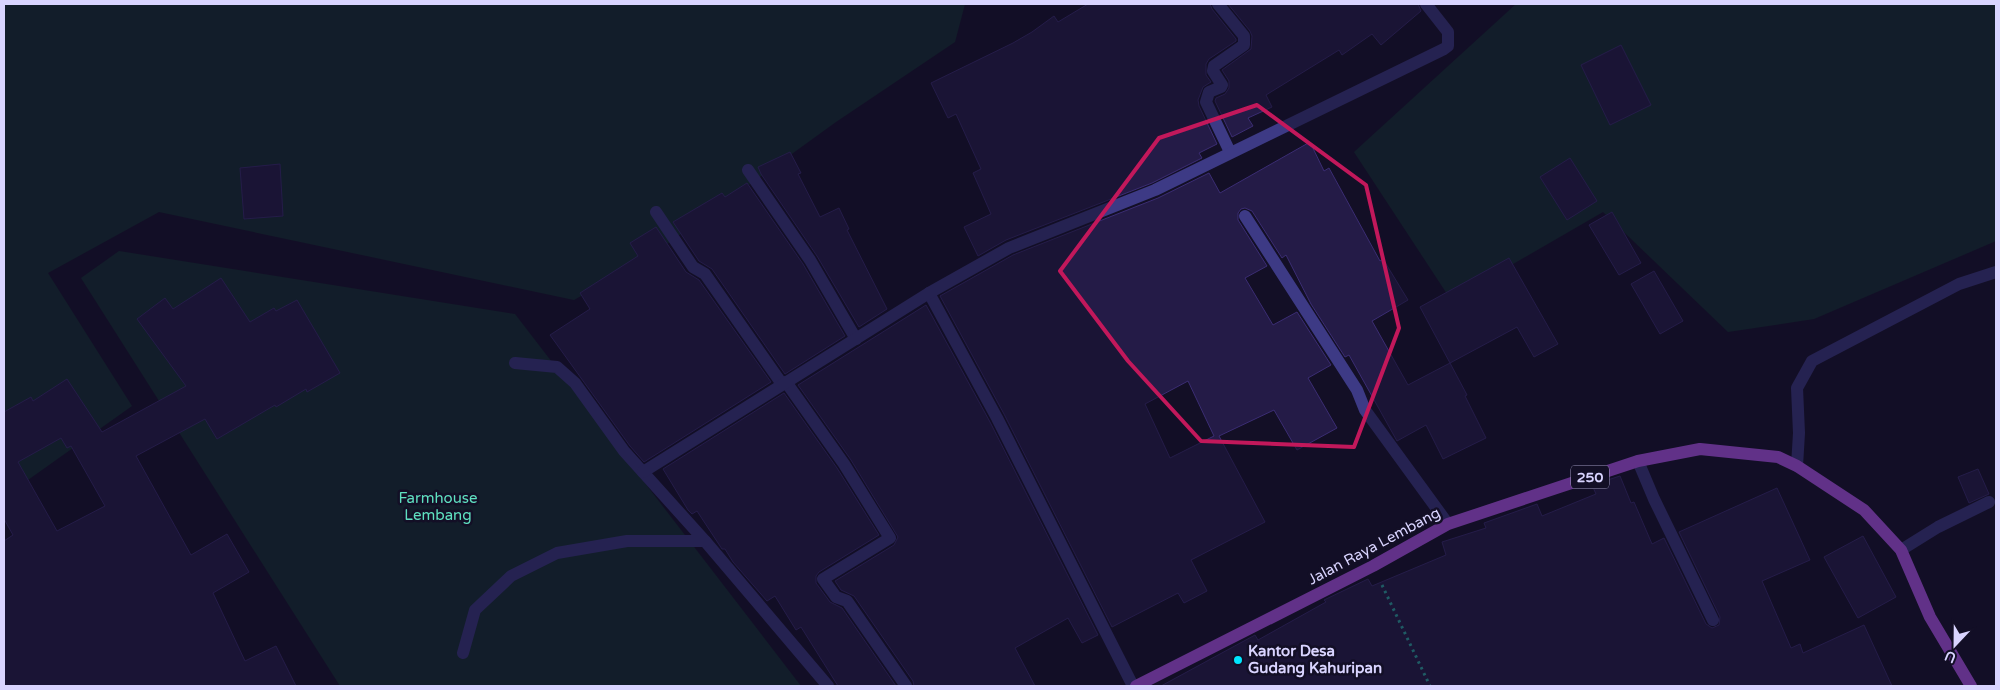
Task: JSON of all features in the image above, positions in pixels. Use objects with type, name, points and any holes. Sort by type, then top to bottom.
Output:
[{"type":"main road","name":"Jalan Raya Lembang","points":[[1135,686],[1373,566],[1448,524],[1638,461],[1700,449],[1778,457],[1797,466],[1864,510],[1901,550],[1930,617],[1971,686]]},
{"type":"street","points":[[1218,4],[1244,36],[1245,42],[1244,45],[1214,66],[1213,71],[1222,85],[1209,92],[1206,102],[1230,152]]},
{"type":"street","points":[[643,472],[929,293],[1009,248],[1155,190],[1444,49],[1448,46],[1448,32],[1426,4]]},
{"type":"street","points":[[748,170],[810,260],[856,339]]},
{"type":"street","points":[[656,212],[693,267],[705,274],[844,464],[890,538],[823,579],[836,597],[847,601],[906,686]]},
{"type":"street","points":[[1245,216],[1356,390],[1365,410],[1448,524]]},
{"type":"street","points":[[1797,466],[1799,433],[1797,388],[1812,361],[1959,284],[1996,272]]},
{"type":"street","points":[[929,293],[1135,686]]},
{"type":"street","points":[[515,363],[557,367],[575,383],[624,451],[705,540],[828,686]]},
{"type":"street","points":[[1638,461],[1654,499],[1713,620]]},
{"type":"street","points":[[1901,550],[1938,527],[1989,502]]},
{"type":"street","points":[[463,653],[475,610],[511,576],[557,553],[627,541],[705,540]]},
{"type":"path","points":[[1373,566],[1430,686]]},
{"type":"highlighted area","points":[[1257,105],[1366,185],[1399,328],[1354,447],[1201,441],[1128,361],[1060,271],[1159,138]]},
{"type":"green space","points":[[4,4],[965,4],[955,42],[836,122],[649,257],[574,300],[159,212],[48,273],[132,406],[4,497]]},
{"type":"green space","points":[[1516,4],[1996,4],[1996,241],[1814,319],[1728,332],[1603,212],[1451,300],[1354,152]]},
{"type":"green space","name":"Farmhouse Lembang","points":[[119,251],[515,314],[801,686],[340,686],[81,278]]},
{"type":"building","points":[[1088,4],[1210,4],[1236,39],[1236,41],[1209,59],[1206,64],[1206,75],[1211,82],[1203,87],[1198,100],[1217,144],[1199,153],[1202,158],[1152,183],[1006,240],[978,256],[964,227],[991,214],[973,173],[981,169],[956,114],[948,118],[931,83],[1013,43],[1054,16],[1058,22]]},
{"type":"building","points":[[1228,4],[1418,4],[1421,11],[1381,45],[1372,34],[1342,55],[1339,50],[1266,95],[1272,107],[1248,118],[1253,126],[1232,137],[1215,101],[1216,98],[1225,94],[1229,88],[1229,81],[1222,70],[1251,49],[1252,36]]},
{"type":"building","points":[[1621,45],[1651,105],[1610,125],[1581,65]]},
{"type":"building","points":[[1310,142],[1324,171],[1329,168],[1380,261],[1383,259],[1408,300],[1372,321],[1408,385],[1450,363],[1486,438],[1443,459],[1426,425],[1397,441],[1349,355],[1345,357],[1311,304],[1286,255],[1282,258],[1252,211],[1245,208],[1241,209],[1238,213],[1238,220],[1267,266],[1245,278],[1273,325],[1297,312],[1331,365],[1308,378],[1337,428],[1297,450],[1274,410],[1219,436],[1265,522],[1191,560],[1207,591],[1184,603],[1178,593],[1112,627],[1004,414],[940,296],[1013,255],[1158,198],[1209,173],[1220,193]],"holes":[[[1188,381],[1214,436],[1170,458],[1145,404]]]},
{"type":"building","points":[[790,152],[801,173],[798,174],[820,217],[839,208],[849,229],[847,230],[887,309],[859,327],[817,256],[758,167]]},
{"type":"building","points":[[1570,158],[1597,201],[1567,220],[1540,177]]},
{"type":"building","points":[[280,164],[283,216],[244,219],[240,168]]},
{"type":"building","points":[[747,183],[803,264],[845,336],[785,374],[712,269],[699,261],[673,222],[722,193],[725,197]]},
{"type":"building","points":[[1612,212],[1641,263],[1619,275],[1589,225]]},
{"type":"building","points":[[656,227],[686,272],[699,280],[771,382],[644,462],[630,446],[550,335],[590,309],[580,293],[638,256],[630,243]]},
{"type":"building","points":[[1509,258],[1558,344],[1534,357],[1517,327],[1450,363],[1420,307]]},
{"type":"building","points":[[1654,271],[1683,321],[1660,334],[1631,284]]},
{"type":"building","points":[[221,278],[250,322],[274,308],[276,311],[297,300],[340,373],[307,392],[306,389],[276,407],[275,405],[217,439],[205,419],[136,456],[191,555],[227,534],[249,572],[213,593],[245,661],[276,646],[296,686],[4,686],[4,541],[13,535],[4,519],[4,412],[31,397],[33,401],[67,379],[102,432],[186,386],[137,319],[165,298],[173,309]],"holes":[[[61,438],[67,448],[71,446],[105,506],[57,531],[18,462]]]},
{"type":"building","points":[[926,305],[990,422],[1098,635],[1082,643],[1068,618],[1015,648],[1035,686],[914,686],[913,681],[854,596],[841,590],[835,581],[894,545],[898,537],[851,460],[798,385]]},
{"type":"building","points":[[784,393],[837,468],[879,535],[819,572],[816,576],[816,583],[830,602],[842,608],[896,686],[838,686],[801,627],[796,630],[775,596],[767,601],[733,562],[725,549],[722,549],[697,511],[692,514],[688,510],[663,469]]},
{"type":"building","points":[[1978,469],[1989,494],[1969,503],[1958,477]]},
{"type":"building","points":[[1620,476],[1631,503],[1634,502],[1652,544],[1664,538],[1706,624],[1712,628],[1719,625],[1720,617],[1679,532],[1777,488],[1810,560],[1762,581],[1791,648],[1800,644],[1803,653],[1864,625],[1892,686],[1161,686],[1255,635],[1258,640],[1326,602],[1324,600],[1368,579],[1372,586],[1446,555],[1442,542],[1486,528],[1484,523],[1537,504],[1542,516],[1596,494],[1592,485]]},
{"type":"building","points":[[1863,536],[1896,597],[1858,618],[1824,557]]},
{"type":"place","name":"Kantor Desa Gudang Kahuripan","points":[[1238,660]]}]
